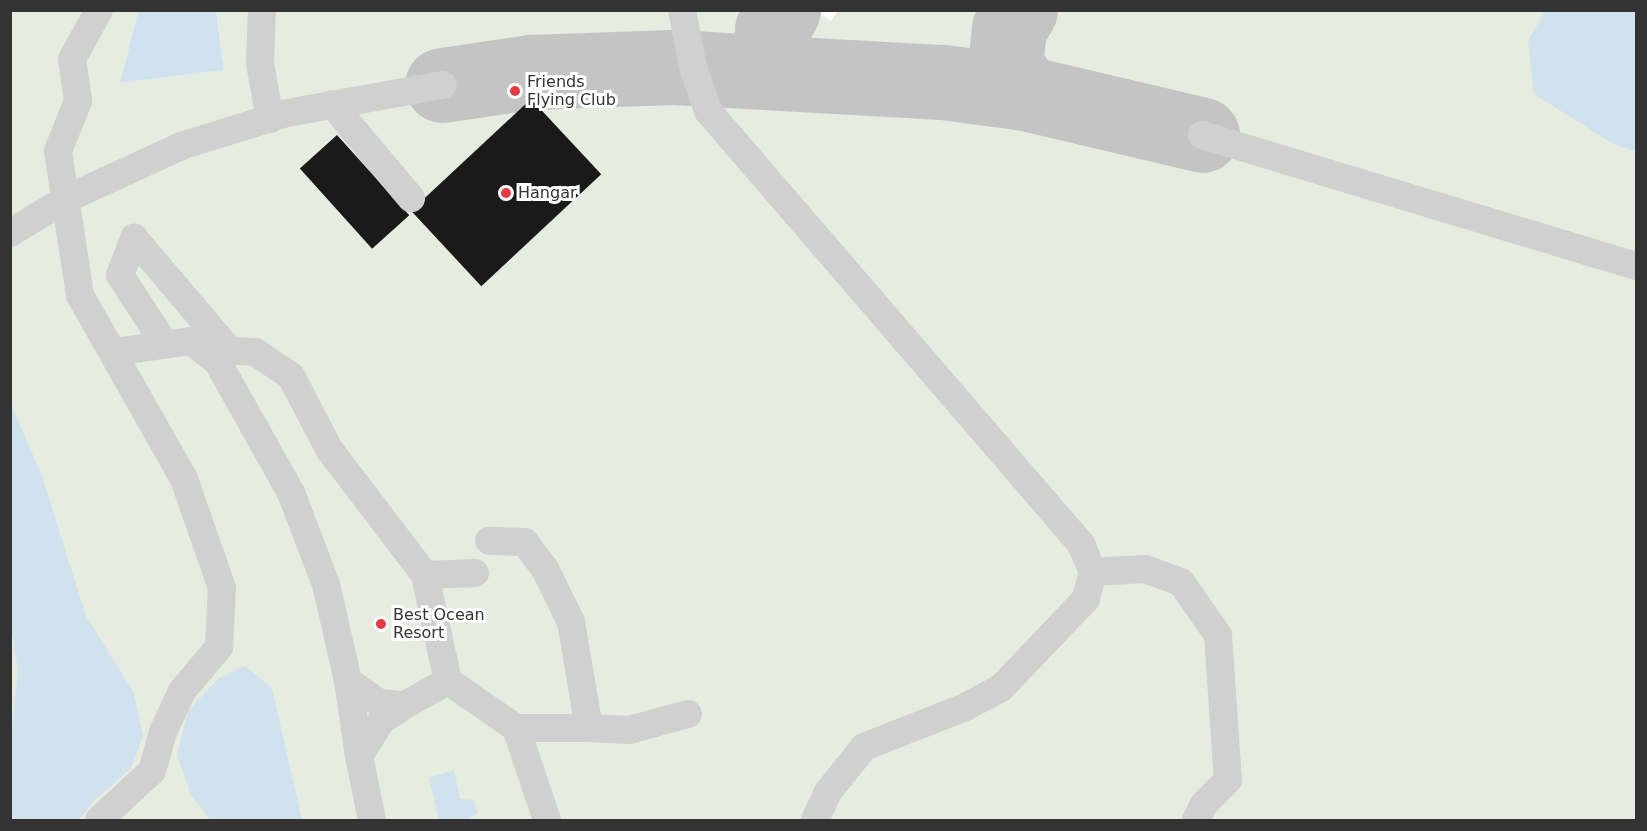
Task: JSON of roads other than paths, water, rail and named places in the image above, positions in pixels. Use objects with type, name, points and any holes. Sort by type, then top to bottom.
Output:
[{"type":"street","points":[[99,10],[72,59],[78,101],[58,151],[80,295],[184,479],[222,588],[219,647],[182,692],[163,732],[152,771],[99,820]]},
{"type":"street","points":[[262,10],[260,63],[270,119]]},
{"type":"street","points":[[682,10],[693,68],[708,111],[1081,544],[1093,572],[1086,599],[1001,688],[963,708],[864,747],[828,792],[815,820]]},
{"type":"street","points":[[10,233],[66,200],[181,146],[270,119],[332,104],[442,85]]},
{"type":"street","points":[[332,104],[411,198]]},
{"type":"street","points":[[1202,135],[1636,266]]},
{"type":"street","points":[[164,343],[120,275],[134,238],[224,356],[291,493],[326,584],[348,681],[359,756],[372,820]]},
{"type":"street","points":[[114,352],[164,343],[192,341],[224,356],[255,352],[291,376],[328,449],[425,575],[448,681],[516,728],[629,730],[687,714]]},
{"type":"street","points":[[489,541],[525,542],[545,569],[571,622],[589,729]]},
{"type":"street","points":[[1093,572],[1145,569],[1181,582],[1218,635],[1228,780],[1204,804],[1196,820]]},
{"type":"street","points":[[425,575],[475,573]]},
{"type":"street","points":[[348,681],[380,703],[405,705]]},
{"type":"street","points":[[359,756],[381,721],[448,681]]},
{"type":"street","points":[[516,728],[547,820]]},
{"type":"water","points":[[1546,10],[1636,11],[1636,152],[1615,145],[1534,94],[1528,40]]},
{"type":"water","points":[[138,11],[216,11],[224,70],[120,83]]},
{"type":"water","points":[[11,404],[42,476],[86,616],[134,693],[143,736],[131,768],[94,801],[79,820],[11,820],[10,745],[18,671],[10,621]]},
{"type":"water","points":[[245,666],[272,688],[302,820],[210,820],[191,795],[177,755],[188,711],[219,678]]},
{"type":"water","points":[[454,770],[460,799],[474,800],[478,813],[467,820],[439,820],[429,778]]},
{"type":"place","name":"Friends Flying Club","points":[[515,91]]},
{"type":"place","name":"Hangar","points":[[506,193]]},
{"type":"place","name":"Best Ocean Resort","points":[[381,624]]}]
